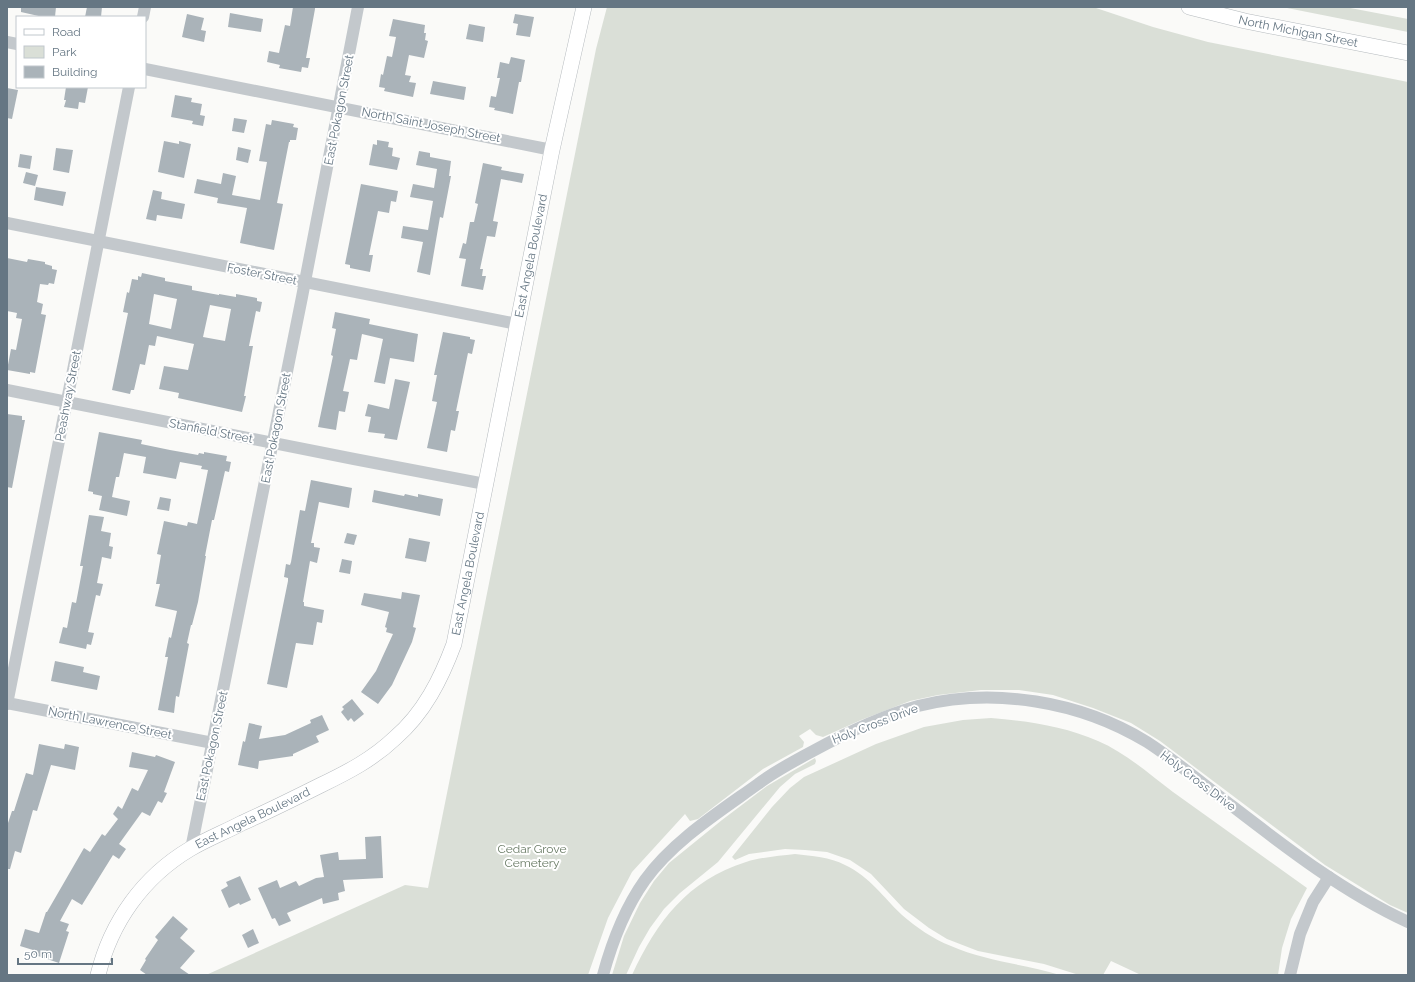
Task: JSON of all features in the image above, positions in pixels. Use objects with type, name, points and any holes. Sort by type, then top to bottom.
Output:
[{"type":"main road","name":"East Angela Boulevard","points":[[98,975],[104,952],[115,928],[134,898],[149,880],[191,848],[338,777],[368,760],[396,738],[412,721],[438,682],[454,644],[552,150],[584,7]]},
{"type":"main road","name":"North Michigan Street","points":[[1189,7],[1245,21],[1408,54]]},
{"type":"street","name":"East Pokagon Street","points":[[191,848],[305,282],[358,7]]},
{"type":"street","name":"North Saint Joseph Street","points":[[146,69],[339,106],[552,150]]},
{"type":"street","name":"Peashway Street","points":[[7,703],[129,88]]},
{"type":"street","name":"Foster Street","points":[[7,223],[517,324]]},
{"type":"street","name":"Stanfield Street","points":[[7,390],[485,484]]},
{"type":"street","name":"Holy Cross Drive","points":[[603,975],[621,923],[644,881],[667,855],[699,826],[771,773],[838,736],[891,715],[948,701],[986,698],[1017,699],[1054,705],[1087,714],[1118,727],[1147,743],[1299,858],[1387,912],[1408,922]]},
{"type":"street","name":"North Lawrence Street","points":[[7,703],[213,743]]},
{"type":"street","points":[[1290,975],[1300,934],[1313,902],[1329,877]]},
{"type":"green space","name":"Cedar Grove Cemetery","points":[[607,7],[1093,7],[1153,27],[1208,42],[1408,82],[1408,913],[1390,905],[1325,865],[1160,741],[1131,723],[1093,708],[1053,695],[1019,690],[981,690],[938,695],[910,701],[823,737],[816,735],[810,729],[799,736],[804,742],[803,747],[763,769],[698,819],[690,821],[685,814],[632,872],[608,918],[588,975],[206,975],[405,885],[428,888],[596,49]]},
{"type":"green space","points":[[1282,7],[1345,7],[1408,19],[1408,32]]},
{"type":"green space","points":[[991,718],[1059,728],[1085,736],[1108,746],[1137,764],[1173,792],[1307,888],[1291,919],[1282,948],[1278,975],[1141,975],[1111,961],[1103,975],[1079,975],[1044,964],[978,951],[947,939],[929,928],[904,909],[871,874],[850,860],[827,852],[785,849],[749,854],[735,860],[732,857],[772,807],[790,788],[804,777],[876,744],[924,727],[963,720]]},
{"type":"green space","points":[[815,758],[815,764],[795,774],[780,787],[718,862],[680,893],[664,909],[650,928],[639,947],[626,975],[612,975],[624,936],[640,903],[654,881],[669,863],[767,786]]},
{"type":"green space","points":[[795,854],[833,860],[854,870],[869,881],[902,915],[925,932],[944,943],[991,959],[1060,975],[632,975],[652,937],[676,905],[707,880],[725,870],[752,860]]},
{"type":"building","points":[[21,7],[56,7],[55,16],[39,16],[21,12]]},
{"type":"building","points":[[87,7],[102,7],[101,16],[85,16]]},
{"type":"building","points":[[293,7],[315,7],[306,58],[310,58],[308,68],[302,67],[301,72],[279,68],[280,65],[267,62],[269,51],[279,53],[285,25],[290,26]]},
{"type":"building","points":[[230,13],[263,19],[261,32],[228,27]]},
{"type":"building","points":[[187,14],[204,18],[201,30],[206,31],[204,42],[182,37]]},
{"type":"building","points":[[515,14],[534,17],[530,37],[516,35],[518,24],[513,23]]},
{"type":"building","points":[[393,19],[425,25],[425,40],[428,41],[424,58],[409,55],[405,75],[411,76],[409,82],[416,83],[413,97],[384,91],[385,88],[379,87],[381,74],[383,75],[387,56],[392,57],[396,37],[389,36]]},
{"type":"building","points":[[469,24],[485,27],[483,42],[466,39]]},
{"type":"building","points":[[511,57],[525,60],[513,114],[494,110],[495,108],[489,107],[491,96],[496,97],[500,78],[497,78],[500,62],[509,64]]},
{"type":"building","points":[[433,81],[466,87],[464,100],[430,94]]},
{"type":"building","points":[[7,88],[18,90],[12,119],[7,118]]},
{"type":"building","points":[[66,88],[88,88],[85,103],[79,102],[78,109],[64,107],[66,100],[64,100]]},
{"type":"building","points":[[175,95],[192,98],[191,102],[202,104],[200,115],[205,116],[203,126],[192,124],[193,121],[171,117]]},
{"type":"building","points":[[234,118],[247,120],[244,133],[232,131]]},
{"type":"building","points":[[272,120],[294,124],[293,127],[298,128],[296,140],[290,140],[289,142],[277,203],[283,204],[274,250],[240,243],[247,208],[217,203],[218,198],[194,193],[197,179],[221,184],[223,173],[236,176],[232,195],[260,200],[267,162],[259,161],[266,124],[271,125]]},
{"type":"building","points":[[377,140],[389,142],[388,147],[393,148],[392,156],[400,158],[397,170],[369,165],[373,144],[377,145]]},
{"type":"building","points":[[164,141],[179,144],[179,141],[191,144],[184,178],[158,172]]},
{"type":"building","points":[[238,147],[251,150],[248,163],[236,160]]},
{"type":"building","points":[[56,148],[73,150],[69,173],[53,170]]},
{"type":"building","points":[[419,151],[430,153],[430,157],[451,161],[449,176],[451,176],[443,218],[440,217],[430,275],[417,272],[423,242],[401,238],[403,226],[428,230],[433,201],[410,197],[413,184],[434,188],[437,169],[416,165]]},
{"type":"building","points":[[20,154],[32,156],[30,169],[18,167]]},
{"type":"building","points":[[483,163],[502,167],[501,170],[524,174],[522,183],[501,179],[493,221],[498,222],[495,237],[487,236],[480,269],[483,269],[482,276],[486,276],[483,290],[461,286],[466,259],[459,258],[463,243],[466,244],[470,222],[474,222],[478,204],[475,203]]},
{"type":"building","points":[[26,172],[38,175],[35,186],[23,183]]},
{"type":"building","points":[[361,184],[398,191],[396,202],[391,201],[389,213],[378,211],[369,255],[373,255],[370,272],[350,268],[350,265],[345,264]]},
{"type":"building","points":[[36,187],[66,192],[63,206],[34,200]]},
{"type":"building","points":[[153,190],[162,192],[161,199],[185,204],[182,219],[157,215],[156,221],[146,219]]},
{"type":"building","points":[[7,258],[27,262],[28,259],[45,262],[45,264],[52,266],[52,269],[57,270],[54,284],[40,284],[37,302],[43,304],[41,314],[46,315],[35,373],[30,372],[30,374],[7,370],[11,349],[16,350],[22,319],[16,318],[17,313],[7,311]]},
{"type":"building","points":[[142,273],[165,278],[165,281],[192,286],[192,290],[236,297],[236,294],[257,298],[257,301],[262,302],[260,312],[256,311],[249,346],[253,346],[244,396],[246,396],[242,412],[178,398],[179,393],[159,389],[164,366],[188,370],[194,344],[157,336],[155,346],[149,345],[145,365],[140,364],[134,390],[131,390],[130,394],[112,390],[128,313],[123,312],[127,292],[129,293],[132,279],[138,280],[138,276],[141,277]],"holes":[[[154,294],[177,299],[171,329],[149,324]],[[210,305],[231,309],[225,341],[203,337]]]},
{"type":"building","points":[[335,312],[370,319],[369,324],[418,334],[414,362],[390,358],[385,384],[374,382],[383,339],[362,334],[357,360],[350,359],[343,391],[349,392],[345,412],[339,411],[336,430],[318,427],[333,356],[331,355],[336,329],[332,328]]},
{"type":"building","points":[[443,332],[470,337],[470,339],[475,340],[472,354],[468,353],[456,411],[459,411],[455,431],[451,430],[447,452],[427,448],[437,402],[432,401],[437,375],[434,375]]},
{"type":"building","points":[[395,379],[410,382],[397,440],[384,438],[385,434],[368,432],[371,417],[365,416],[368,404],[389,409]]},
{"type":"building","points":[[7,414],[22,416],[22,420],[25,420],[12,488],[7,487]]},
{"type":"building","points":[[99,432],[142,440],[141,444],[170,450],[198,455],[199,453],[204,454],[204,452],[227,456],[226,461],[231,462],[229,472],[225,471],[214,520],[212,520],[198,602],[187,643],[189,644],[179,697],[176,696],[174,713],[158,710],[168,657],[165,657],[177,611],[155,606],[160,584],[156,584],[161,555],[157,554],[164,521],[187,526],[188,522],[197,524],[208,470],[201,469],[202,466],[180,462],[176,479],[143,473],[146,457],[124,453],[119,477],[116,477],[112,497],[130,501],[127,516],[99,510],[102,496],[88,491]]},
{"type":"building","points":[[311,480],[352,488],[349,508],[319,502],[311,543],[314,543],[314,547],[320,548],[317,563],[310,561],[303,602],[304,606],[324,610],[322,623],[317,622],[313,645],[296,643],[287,688],[267,684],[288,581],[288,578],[284,577],[286,564],[290,565],[291,562],[300,510],[305,511]]},
{"type":"building","points":[[374,490],[404,496],[405,494],[418,497],[418,494],[443,499],[440,516],[372,502]]},
{"type":"building","points":[[160,497],[171,499],[169,511],[157,509]]},
{"type":"building","points":[[89,515],[104,517],[101,531],[111,533],[109,546],[113,547],[111,559],[102,557],[97,583],[103,584],[100,596],[96,595],[88,632],[94,633],[91,645],[87,644],[86,649],[59,643],[63,627],[67,628],[72,602],[76,603],[83,566],[80,566]]},
{"type":"building","points":[[347,533],[357,535],[354,545],[344,543]]},
{"type":"building","points":[[409,538],[430,542],[426,562],[405,558]]},
{"type":"building","points":[[342,559],[352,561],[350,574],[339,572]]},
{"type":"building","points":[[402,592],[420,595],[413,627],[416,628],[412,642],[392,685],[378,704],[361,692],[376,671],[393,634],[386,632],[387,628],[385,627],[389,612],[361,605],[364,593],[401,599]]},
{"type":"building","points":[[55,661],[84,667],[83,672],[100,676],[97,690],[51,681]]},
{"type":"building","points":[[352,699],[364,714],[354,722],[351,718],[348,721],[341,712],[344,709],[342,707]]},
{"type":"building","points":[[322,715],[329,730],[316,736],[319,742],[293,754],[293,756],[259,761],[258,769],[238,765],[243,741],[245,742],[249,723],[262,726],[259,739],[285,735],[311,723],[310,720]]},
{"type":"building","points":[[39,744],[64,749],[65,744],[79,747],[75,770],[51,765],[37,811],[33,810],[21,853],[15,851],[10,869],[7,869],[7,826],[12,811],[14,811],[26,773],[33,775]]},
{"type":"building","points":[[132,752],[155,757],[156,755],[175,762],[164,792],[167,793],[162,803],[158,801],[150,816],[142,812],[119,844],[126,849],[119,859],[113,855],[82,905],[72,899],[60,921],[69,924],[66,931],[69,932],[59,963],[32,954],[33,950],[20,946],[25,929],[39,933],[46,912],[84,848],[90,852],[102,834],[105,836],[118,819],[113,814],[118,806],[122,809],[132,788],[138,791],[148,770],[129,767]]},
{"type":"building","points":[[381,836],[383,878],[343,880],[345,891],[338,893],[339,900],[323,904],[322,898],[287,913],[291,921],[279,926],[275,918],[272,919],[258,888],[277,880],[280,888],[296,881],[299,886],[316,878],[324,877],[320,855],[338,852],[339,860],[366,859],[365,837]]},
{"type":"building","points":[[240,876],[251,900],[240,905],[239,903],[229,908],[221,890],[228,886],[226,882]]},
{"type":"building","points":[[173,916],[188,929],[180,938],[195,951],[180,968],[190,975],[147,975],[140,970],[146,960],[145,959],[158,940],[155,937]]},
{"type":"building","points":[[253,929],[259,943],[248,948],[242,935]]}]
